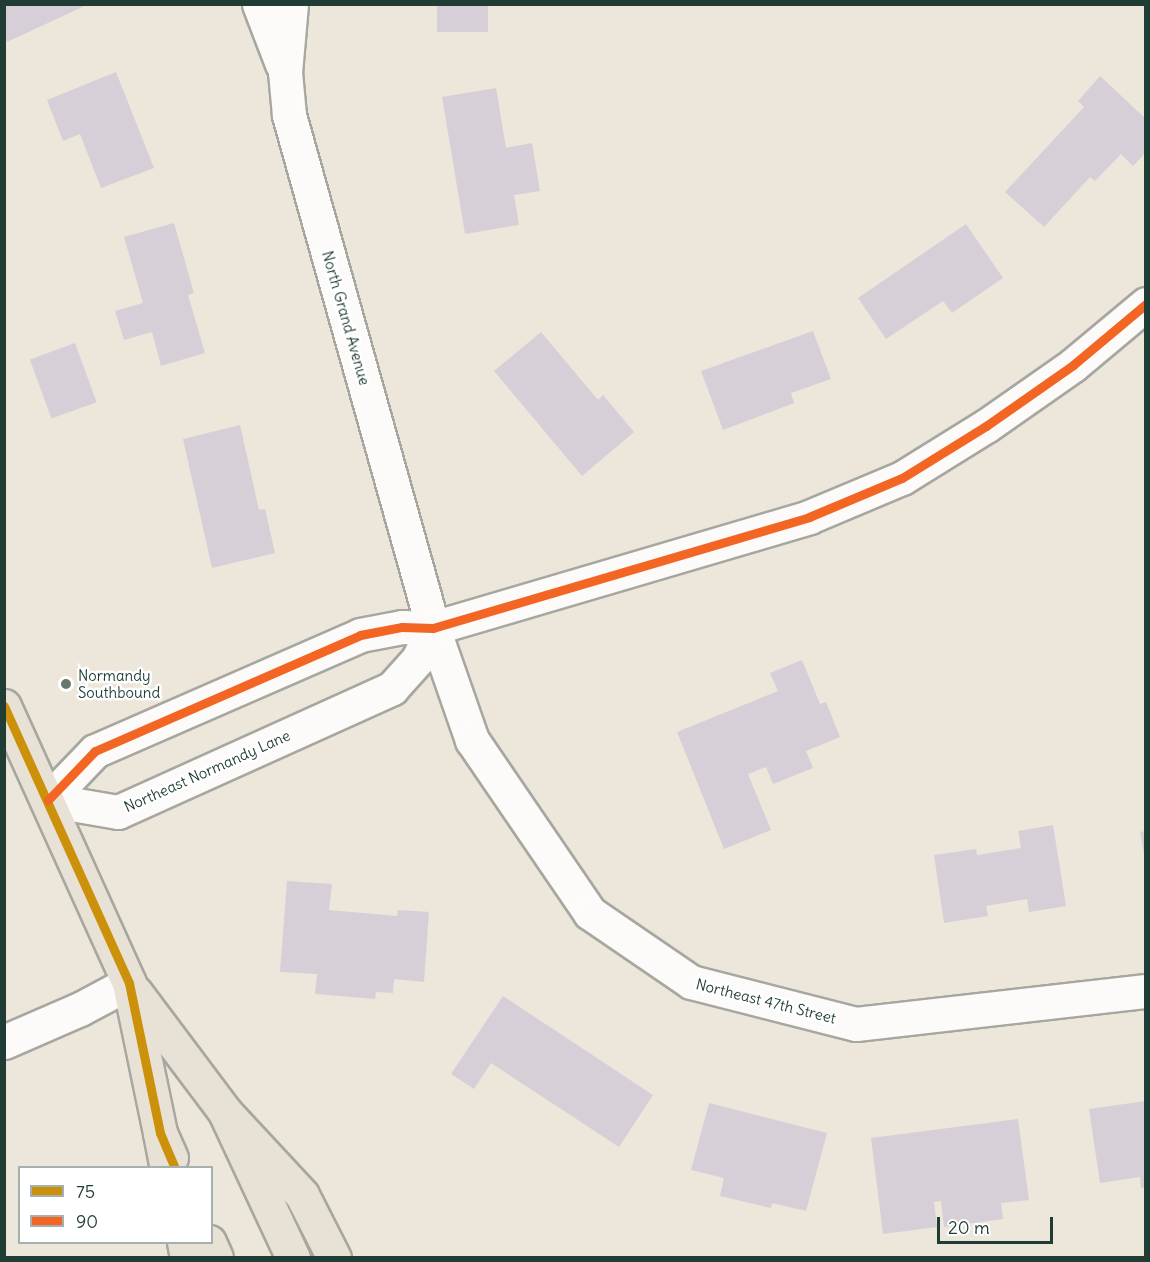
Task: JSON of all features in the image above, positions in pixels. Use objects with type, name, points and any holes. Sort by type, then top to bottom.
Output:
[{"type":"main road","points":[[4,706],[129,983],[167,1166]]},
{"type":"main road","points":[[129,983],[225,1112],[302,1195],[334,1257]]},
{"type":"main road","points":[[225,1112],[292,1257]]},
{"type":"main road","points":[[160,1133],[175,1166]]},
{"type":"street","points":[[259,4],[285,72]]},
{"type":"street","name":"North Grand Avenue","points":[[291,4],[285,72],[289,115],[433,628]]},
{"type":"street","points":[[48,800],[95,751],[360,635],[402,627],[433,628],[809,517],[902,478],[986,426],[1073,365],[1146,304]]},
{"type":"street","name":"Northeast Normandy Lane","points":[[48,800],[118,812],[392,688],[417,659],[433,628]]},
{"type":"street","name":"Northeast 47th Street","points":[[433,628],[472,740],[590,913],[691,982],[856,1024],[1146,991]]},
{"type":"street","points":[[4,1042],[80,1009],[129,983]]},
{"type":"building","points":[[4,4],[89,4],[7,42],[4,35]]},
{"type":"building","points":[[437,4],[488,4],[488,32],[437,32]]},
{"type":"building","points":[[116,72],[154,168],[101,188],[80,134],[63,141],[47,100]]},
{"type":"building","points":[[1100,76],[1146,119],[1146,152],[1133,166],[1121,154],[1095,181],[1090,177],[1044,227],[1005,192],[1084,107],[1078,101]]},
{"type":"building","points":[[496,88],[506,148],[532,143],[540,191],[514,195],[519,225],[465,234],[442,97]]},
{"type":"building","points":[[174,223],[194,293],[188,295],[205,353],[161,366],[152,332],[124,340],[115,311],[143,303],[124,237]]},
{"type":"building","points":[[966,224],[1003,278],[952,313],[943,301],[886,339],[858,298]]},
{"type":"building","points":[[813,331],[831,379],[791,393],[794,403],[723,430],[701,371]]},
{"type":"building","points":[[541,332],[598,400],[603,395],[634,432],[582,476],[494,371]]},
{"type":"building","points":[[75,343],[97,402],[51,419],[30,359]]},
{"type":"building","points":[[240,425],[259,510],[265,509],[275,553],[212,568],[183,439]]},
{"type":"building","points":[[802,660],[820,704],[826,702],[840,737],[806,751],[813,768],[773,784],[766,767],[748,774],[771,830],[724,849],[677,732],[778,691],[770,673]]},
{"type":"building","points":[[1053,825],[1066,906],[1029,912],[1027,899],[986,906],[988,916],[944,923],[934,855],[976,849],[977,855],[1021,848],[1018,831]]},
{"type":"building","points":[[1146,831],[1146,853],[1144,854],[1140,832]]},
{"type":"building","points":[[287,881],[332,884],[329,910],[397,916],[398,910],[429,912],[424,982],[394,979],[393,993],[376,992],[375,999],[315,994],[317,974],[280,972]]},
{"type":"building","points":[[503,996],[653,1095],[619,1147],[491,1063],[474,1089],[451,1074]]},
{"type":"building","points":[[1146,1101],[1146,1187],[1141,1188],[1140,1177],[1100,1183],[1089,1109]]},
{"type":"building","points":[[709,1103],[827,1133],[806,1211],[772,1203],[771,1208],[720,1196],[724,1178],[691,1170]]},
{"type":"building","points":[[1018,1119],[1029,1200],[1001,1203],[1003,1219],[944,1227],[941,1201],[934,1202],[937,1227],[883,1234],[871,1138]]},
{"type":"transit line","name":"90","points":[[48,800],[95,751],[360,635],[402,627],[433,628],[809,517],[902,478],[986,426],[1073,365],[1146,304]]},
{"type":"transit line","name":"75","points":[[4,706],[129,983],[160,1133],[174,1166]]},
{"type":"place","name":"Normandy Southbound","points":[[66,684]]}]
